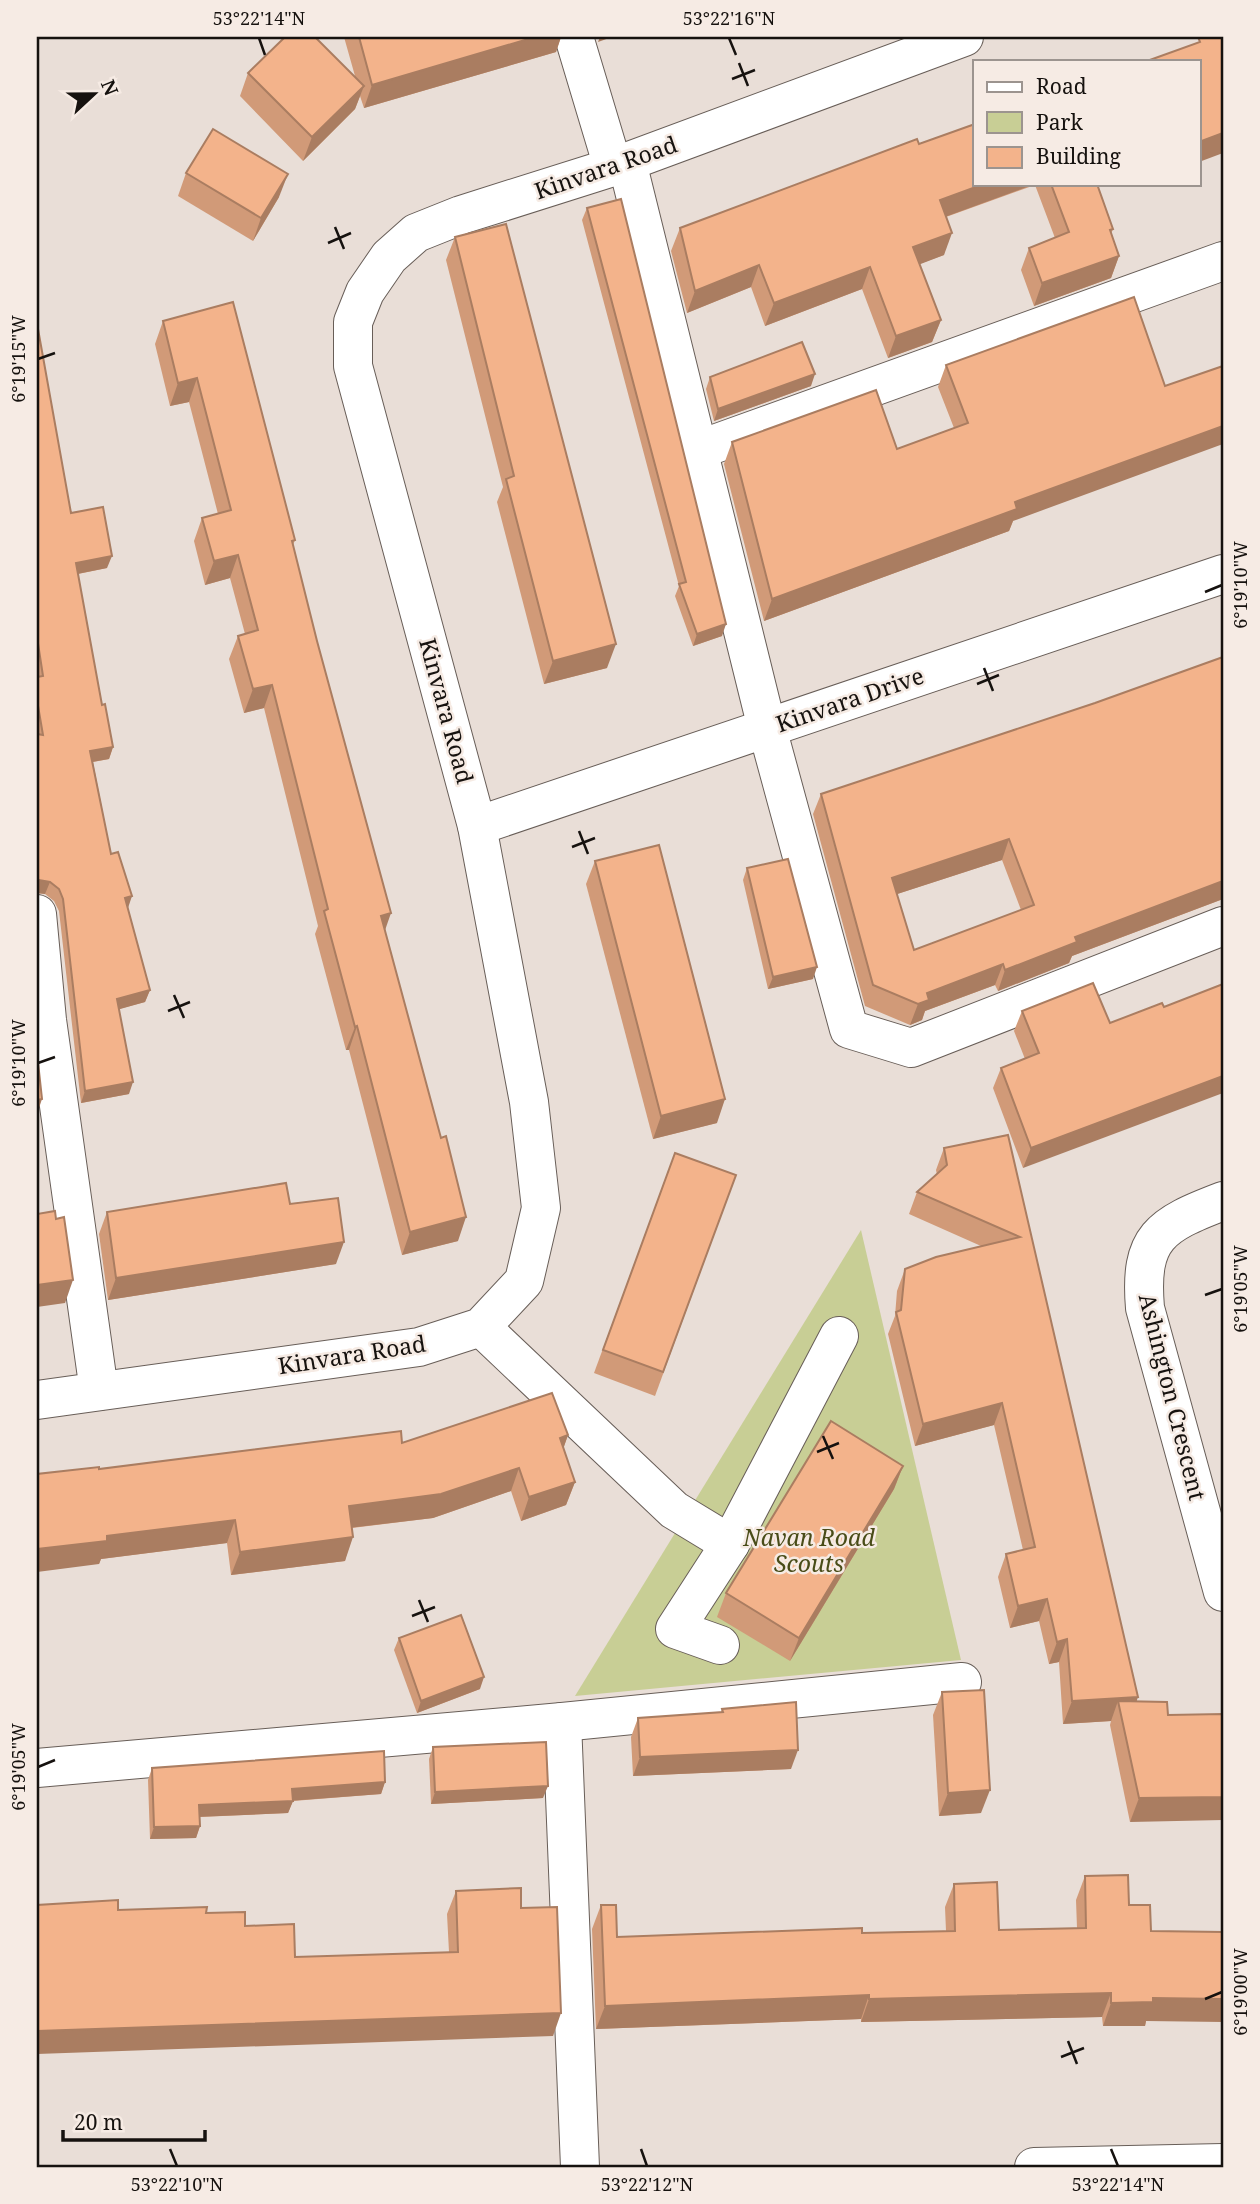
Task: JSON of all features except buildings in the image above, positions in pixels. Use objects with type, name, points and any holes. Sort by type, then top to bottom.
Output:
[{"type":"street","points":[[574,37],[620,165],[698,450],[767,728],[849,1029],[911,1048],[1223,926]]},
{"type":"street","name":"Kinvara Road","points":[[37,1400],[419,1347],[481,1327],[524,1282],[541,1208],[528,1102],[477,826],[353,366],[353,323],[365,292],[389,257],[416,233],[461,215],[620,165],[964,37]]},
{"type":"street","points":[[698,450],[1223,261]]},
{"type":"street","name":"Kinvara Drive","points":[[477,826],[1223,574]]},
{"type":"street","points":[[37,914],[47,1020],[52,1161],[99,1391]]},
{"type":"street","name":"Ashington Crescent","points":[[1223,1201],[1191,1213],[1166,1227],[1148,1253],[1142,1274],[1145,1308],[1223,1592]]},
{"type":"street","points":[[481,1327],[674,1510],[730,1544]]},
{"type":"street","points":[[720,1645],[675,1629],[730,1544],[839,1336]]},
{"type":"street","points":[[37,1768],[562,1722],[962,1682]]},
{"type":"street","points":[[562,1722],[580,2167]]},
{"type":"street","points":[[1034,2167],[1223,2163]]},
{"type":"green space","name":"Navan Road Scouts","points":[[861,1230],[961,1660],[575,1696]]}]
